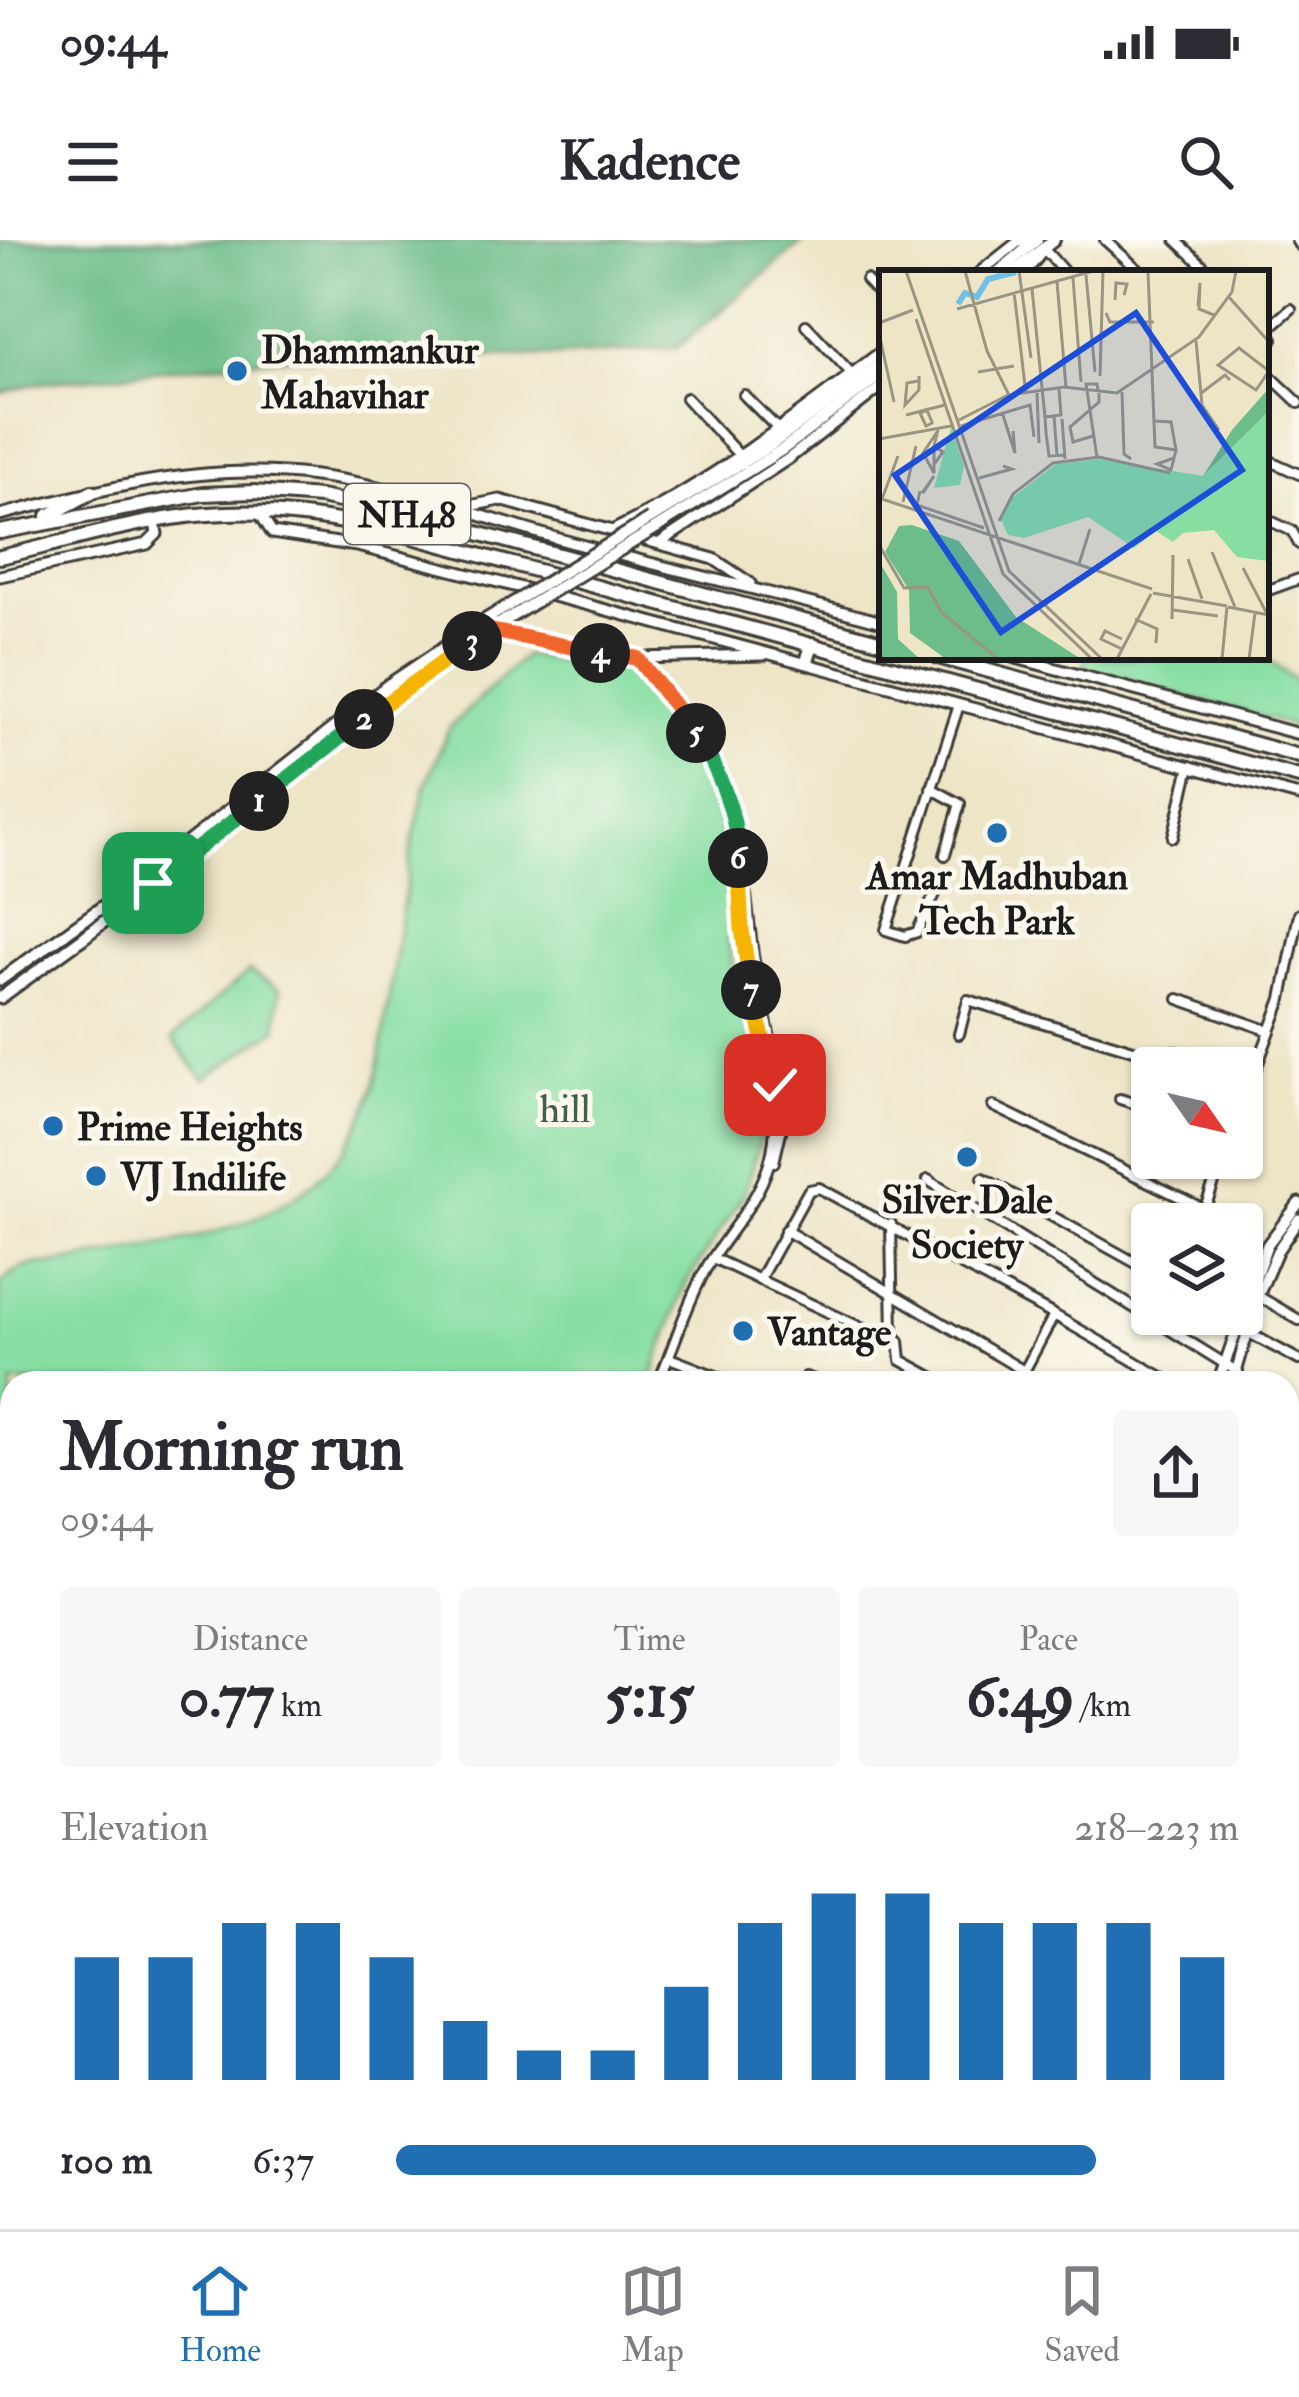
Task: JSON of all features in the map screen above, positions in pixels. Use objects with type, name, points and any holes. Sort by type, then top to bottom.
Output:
[{"type":"highway","points":[[37,522],[92,492]]},
{"type":"highway","name":"NH48","points":[[0,532],[203,494],[320,497],[414,516],[879,641]]},
{"type":"highway","name":"NH48","points":[[0,557],[205,514],[317,517],[409,536],[1299,777]]},
{"type":"highway","points":[[766,592],[768,611]]},
{"type":"highway","points":[[806,662],[812,644]]},
{"type":"highway","points":[[949,660],[1299,756]]},
{"type":"main road","points":[[1001,270],[1042,242]]},
{"type":"main road","points":[[1015,270],[1042,242]]},
{"type":"main road","points":[[0,980],[387,686],[771,445],[879,365]]},
{"type":"main road","points":[[654,518],[782,450],[879,376]]},
{"type":"main road","points":[[0,998],[86,942],[397,692],[488,626]]},
{"type":"street","points":[[1105,240],[1139,270]]},
{"type":"street","points":[[1176,240],[1208,270]]},
{"type":"street","points":[[983,270],[1018,242],[1042,242]]},
{"type":"street","points":[[1027,270],[1042,242]]},
{"type":"street","points":[[1042,242],[1064,270]]},
{"type":"street","points":[[866,280],[879,294]]},
{"type":"street","points":[[1269,326],[1291,309]]},
{"type":"street","points":[[806,325],[852,374]]},
{"type":"street","points":[[614,530],[654,518],[879,353]]},
{"type":"street","points":[[1269,375],[1298,401]]},
{"type":"street","points":[[661,542],[769,472],[879,388]]},
{"type":"street","points":[[744,395],[778,429]]},
{"type":"street","points":[[686,398],[739,455]]},
{"type":"street","points":[[1269,460],[1299,474]]},
{"type":"street","points":[[0,515],[92,492],[201,473],[322,476],[879,621]]},
{"type":"street","points":[[458,508],[500,500],[661,542],[713,559],[766,592]]},
{"type":"street","points":[[259,512],[272,533],[357,546],[1299,796]]},
{"type":"street","points":[[1269,520],[1292,531],[1299,544]]},
{"type":"street","points":[[0,576],[147,544],[157,534],[155,522]]},
{"type":"street","points":[[1269,590],[1299,579]]},
{"type":"street","points":[[488,626],[511,637],[637,658],[776,655]]},
{"type":"street","points":[[637,658],[711,759],[737,835],[751,990],[775,1085],[774,1141],[762,1184],[697,1286],[665,1371]]},
{"type":"street","points":[[1023,660],[1299,734]]},
{"type":"street","points":[[937,890],[917,932],[905,936],[886,930],[959,703]]},
{"type":"street","points":[[1173,837],[1190,766]]},
{"type":"street","points":[[931,788],[960,804],[945,856]]},
{"type":"street","points":[[666,1371],[703,1283],[763,1192],[783,1123],[746,895],[739,882]]},
{"type":"street","points":[[1263,1049],[1283,994],[1299,914]]},
{"type":"street","points":[[75,927],[86,942]]},
{"type":"street","points":[[1283,994],[1299,998]]},
{"type":"street","points":[[1179,999],[1270,1030]]},
{"type":"street","points":[[959,1034],[968,1000],[1131,1049]]},
{"type":"street","points":[[1120,1100],[1131,1103]]},
{"type":"street","points":[[993,1106],[1192,1203]]},
{"type":"street","points":[[983,1178],[1131,1260]]},
{"type":"street","points":[[928,1180],[1231,1371]]},
{"type":"street","points":[[759,1280],[809,1190],[819,1188],[1151,1371]]},
{"type":"street","points":[[1222,1371],[1267,1245],[1299,1203]]},
{"type":"street","points":[[1263,1284],[1277,1251],[1299,1219]]},
{"type":"street","points":[[891,1224],[893,1335],[906,1365],[918,1371]]},
{"type":"street","points":[[785,1230],[1024,1371],[1054,1315]]},
{"type":"street","points":[[717,1260],[862,1328],[893,1335]]},
{"type":"street","points":[[1263,1299],[1299,1320]]},
{"type":"street","points":[[1238,1371],[1249,1335]]},
{"type":"street","points":[[1251,1335],[1299,1360]]},
{"type":"street","points":[[672,1359],[699,1371]]},
{"type":"green space","points":[[0,240],[805,240],[677,348],[564,356],[274,358],[33,384],[0,394]]},
{"type":"green space","name":"hill","points":[[525,655],[637,669],[698,746],[716,793],[728,867],[733,968],[763,1065],[767,1103],[744,1194],[686,1283],[654,1371],[0,1371],[0,1285],[16,1271],[164,1244],[256,1218],[296,1196],[330,1167],[358,1127],[377,1076],[425,787],[449,728]]},
{"type":"green space","points":[[1085,660],[1268,660],[1299,683],[1299,728],[1083,668]]},
{"type":"green space","points":[[249,971],[280,989],[277,1029],[204,1079],[172,1039]]},
{"type":"place","name":"Dhammankur Mahavihar","points":[[237,371]]},
{"type":"place","name":"Amar Madhuban Tech Park","points":[[997,833]]},
{"type":"place","name":"Prime Heights","points":[[53,1126]]},
{"type":"place","name":"Silver Dale Society","points":[[967,1157]]},
{"type":"place","name":"VJ Indilife","points":[[96,1176]]},
{"type":"place","name":"Vantage","points":[[743,1331]]},
{"type":"route","points":[[153,883],[397,692],[488,630],[637,658],[696,734],[725,792],[737,835],[751,990],[775,1085]]}]
